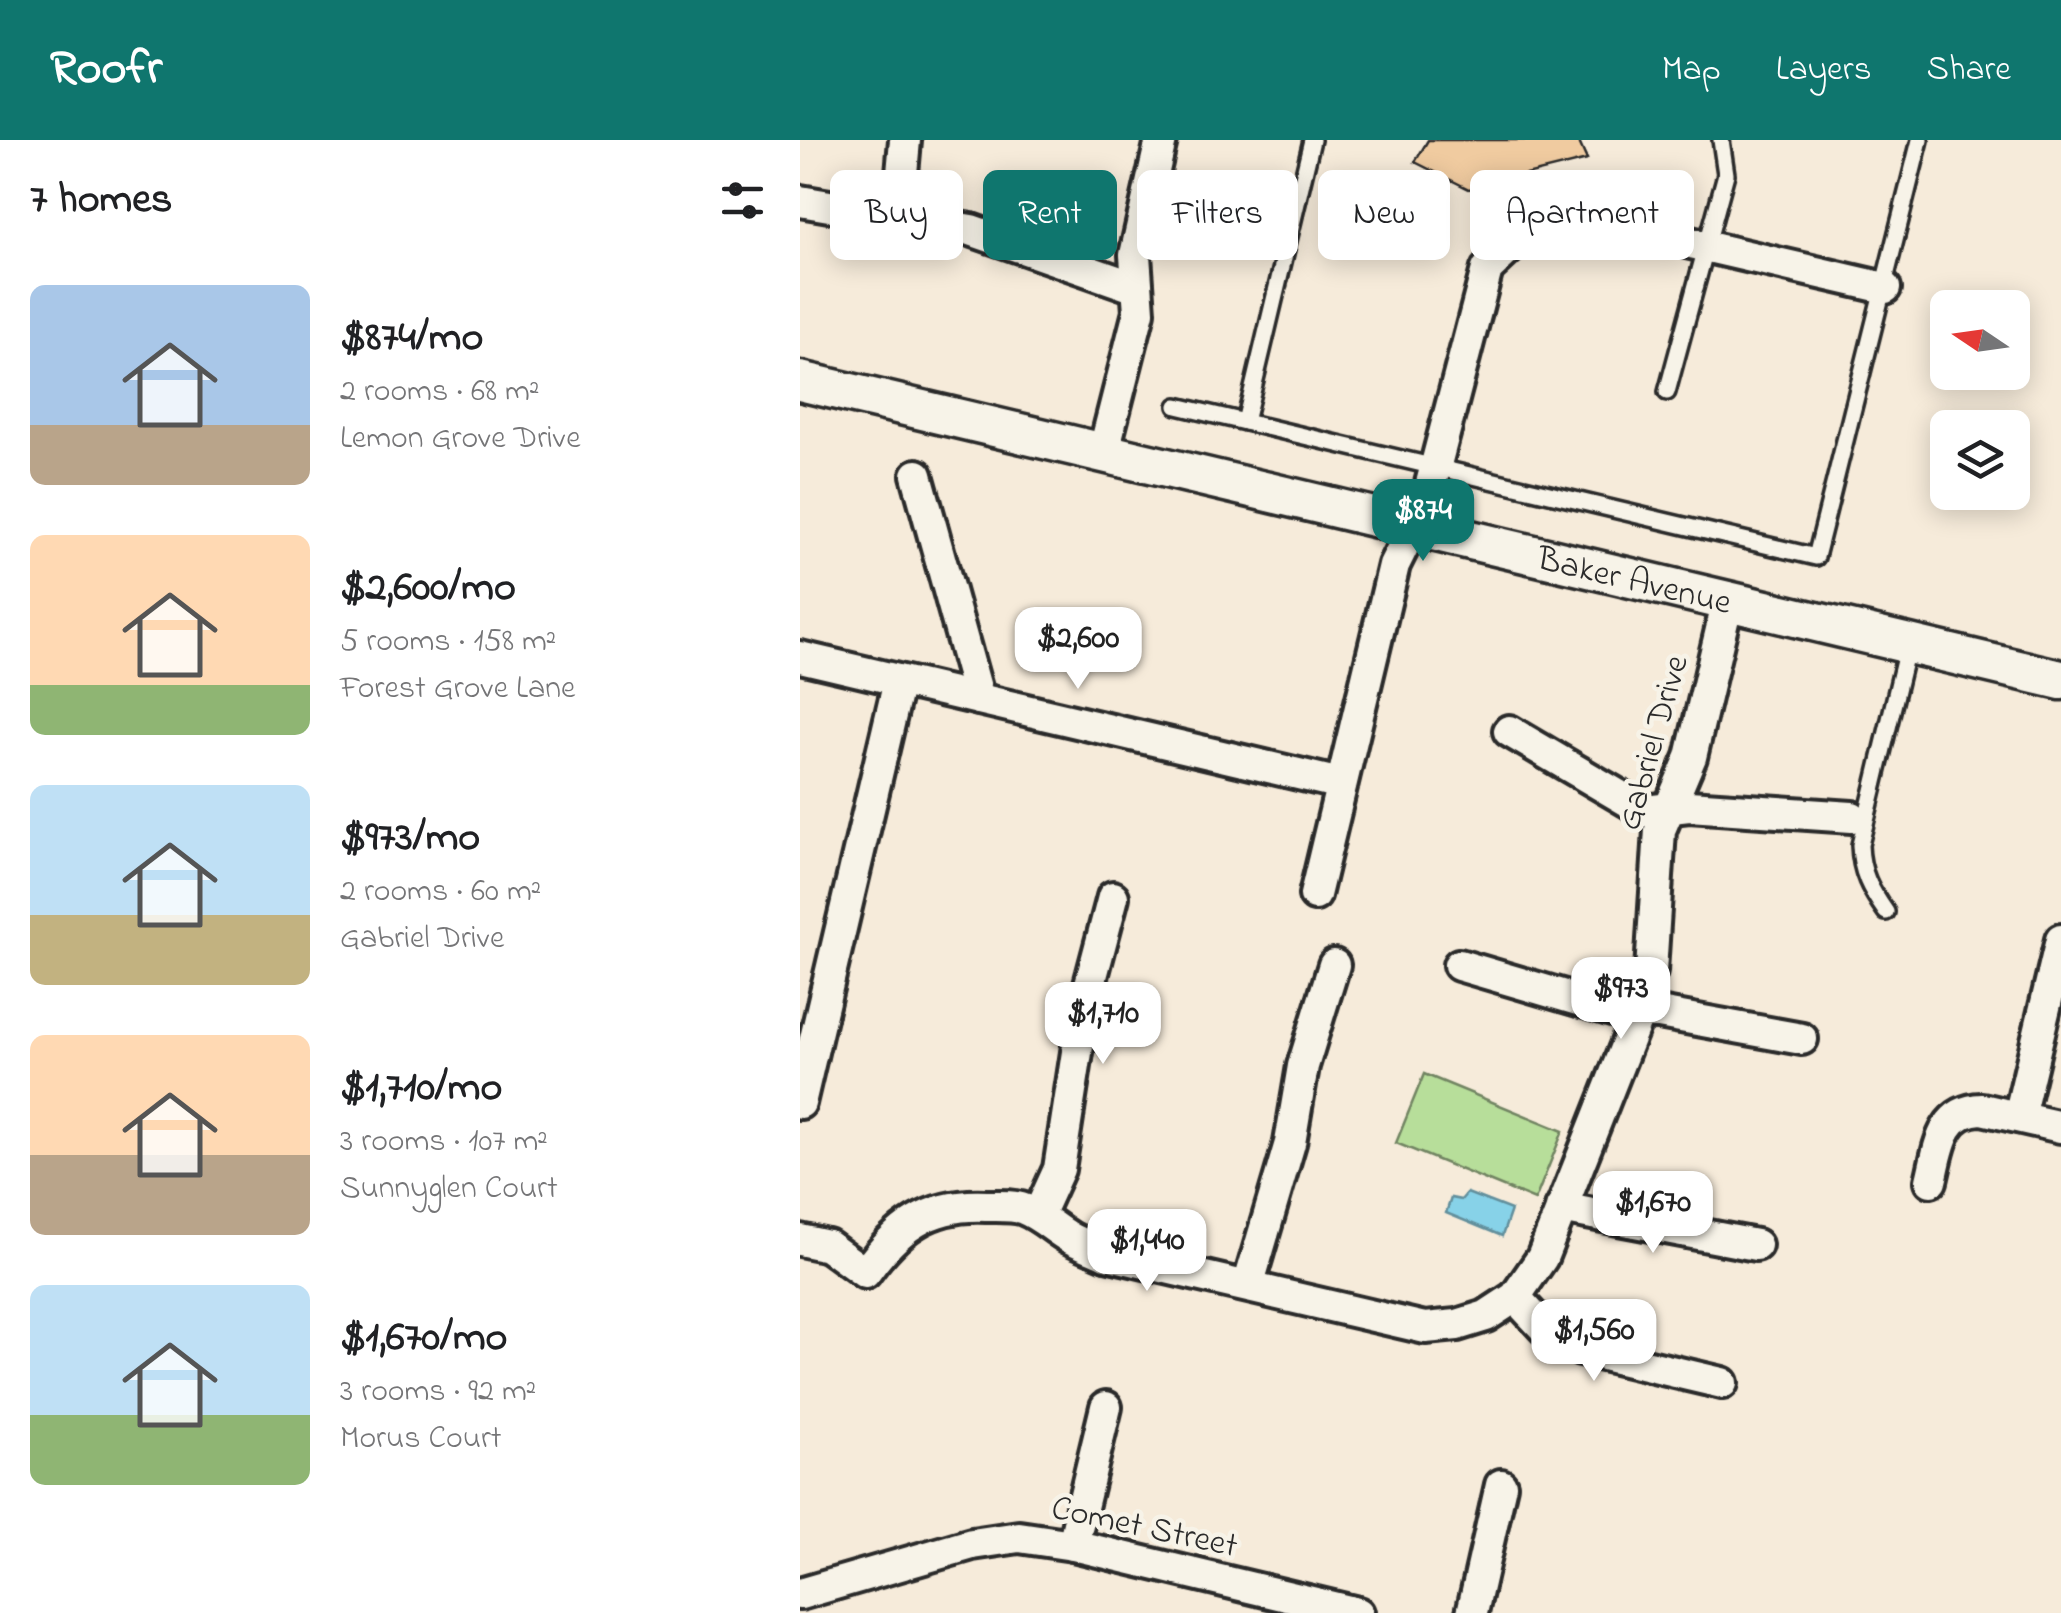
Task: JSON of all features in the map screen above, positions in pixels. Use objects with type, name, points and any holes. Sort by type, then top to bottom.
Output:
[{"type":"street","points":[[902,170],[905,140]]},
{"type":"street","points":[[1103,454],[1138,312],[1135,255],[1162,140]]},
{"type":"street","points":[[800,201],[830,206]]},
{"type":"street","points":[[1316,894],[1394,565],[1428,498],[1487,269],[1519,238],[1562,222],[1609,224],[1886,288]]},
{"type":"street","points":[[963,229],[1137,288]]},
{"type":"street","name":"Baker Avenue","points":[[800,381],[2061,680]]},
{"type":"street","points":[[918,475],[980,699]]},
{"type":"street","name":"Gabriel Drive","points":[[1515,1297],[1542,1258],[1640,1012],[1652,970],[1660,830],[1692,757],[1728,600]]},
{"type":"street","points":[[800,657],[1342,784]]},
{"type":"street","points":[[800,1103],[900,680]]},
{"type":"street","points":[[1509,731],[1645,811],[1690,806],[1852,817]]},
{"type":"street","points":[[1038,1215],[1059,1169],[1084,1007],[1113,897]]},
{"type":"street","points":[[2019,1117],[2061,940]]},
{"type":"street","points":[[1248,1286],[1290,1143],[1303,1066],[1334,965]]},
{"type":"street","points":[[1459,966],[1619,1012],[1658,1013],[1802,1038]]},
{"type":"street","points":[[1932,1181],[1943,1132],[1960,1114],[1982,1109],[2061,1127]]},
{"type":"street","points":[[800,1240],[828,1246],[865,1273],[887,1242],[941,1210],[972,1205],[1018,1207],[1106,1254],[1425,1328],[1457,1325],[1486,1316],[1515,1297],[1545,1329],[1581,1350],[1722,1383]]},
{"type":"street","points":[[1562,1208],[1756,1245]]},
{"type":"street","points":[[1073,1545],[1106,1407]]},
{"type":"street","points":[[1472,1613],[1501,1485]]},
{"type":"street","name":"Comet Street","points":[[800,1594],[972,1544],[1019,1536],[1073,1545],[1358,1613]]},
{"type":"lane","points":[[1245,422],[1312,140]]},
{"type":"lane","points":[[1667,392],[1726,174],[1721,140]]},
{"type":"lane","points":[[1177,406],[1816,557],[1920,140]]},
{"type":"lane","points":[[1886,912],[1868,887],[1861,867],[1860,844],[1908,644]]},
{"type":"green space","points":[[1424,1074],[1563,1131],[1535,1200],[1396,1143]]},
{"type":"water","points":[[1467,1193],[1511,1210],[1502,1236],[1446,1213],[1451,1198],[1461,1200]]},
{"type":"building","points":[[1428,140],[1578,140],[1587,160],[1546,170],[1470,170],[1469,189],[1450,180],[1450,170],[1431,170],[1415,162]]}]
